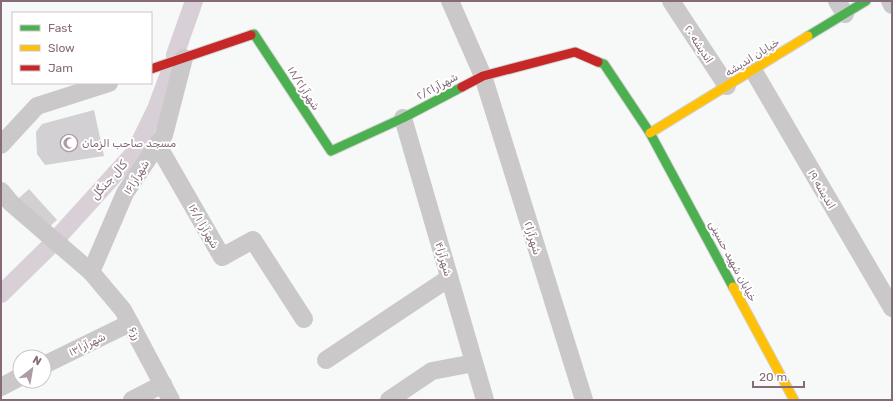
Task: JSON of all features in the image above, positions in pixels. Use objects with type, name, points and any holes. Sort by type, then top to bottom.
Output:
[{"type":"street","name":"شهرآرا۲","points":[[450,1],[483,76],[584,400]]},
{"type":"street","name":"اندیشه ۲۰","points":[[672,1],[727,86]]},
{"type":"street","name":"خیابان اندیشه","points":[[650,134],[753,70],[841,8],[866,1]]},
{"type":"street","points":[[890,1],[892,5]]},
{"type":"street","name":"شهرآرا۱۸/۲","points":[[184,58],[254,34],[331,151],[403,118]]},
{"type":"street","name":"شهرآرا۲/۲","points":[[403,118],[483,76],[575,52],[604,64],[650,134]]},
{"type":"street","points":[[152,69],[184,58]]},
{"type":"street","name":"شهرآرا۱۶","points":[[91,272],[125,193],[164,134],[184,58]]},
{"type":"street","name":"اندیشه ۱۹","points":[[753,70],[892,308]]},
{"type":"street","points":[[1,145],[37,106],[106,84]]},
{"type":"street","name":"شهرآرا۴","points":[[403,118],[485,400]]},
{"type":"street","name":"خیابان شهید حسینی","points":[[650,134],[794,400]]},
{"type":"street","name":"شهرآرا ۱۶/۱","points":[[157,144],[222,258],[253,240],[304,318]]},
{"type":"street","name":"رز۶","points":[[1,190],[11,203],[91,272],[123,310],[167,392]]},
{"type":"street","points":[[326,360],[449,278]]},
{"type":"street","name":"شهرآرا۱۳","points":[[52,362],[130,323]]},
{"type":"street","points":[[389,400],[432,371],[474,363]]},
{"type":"street","points":[[1,387],[12,381]]},
{"type":"street","points":[[132,400],[167,392]]},
{"type":"building","name":"مسجد صاحب الزمان","points":[[94,110],[104,156],[45,165],[37,154],[36,132],[42,124]]},
{"type":"building","points":[[29,189],[57,220],[49,227],[18,199]]},
{"type":"waterway","name":"کال جنگل","points":[[175,55],[194,1]]},
{"type":"waterway","name":"کال جنگل","points":[[59,236],[135,152],[156,109],[169,74]]},
{"type":"waterway","name":"کال جنگل","points":[[1,294],[49,247]]},
{"type":"traffic: fast","points":[[808,36],[866,1]]},
{"type":"traffic: fast","points":[[251,35],[254,34],[331,151],[403,118],[462,87]]},
{"type":"traffic: fast","points":[[598,62],[604,64],[650,133],[733,287]]},
{"type":"traffic: slow","points":[[650,133],[808,36]]},
{"type":"traffic: slow","points":[[733,287],[794,400]]},
{"type":"traffic: jam","points":[[152,69],[251,35]]},
{"type":"traffic: jam","points":[[462,87],[483,76],[575,52],[598,62]]},
{"type":"place","name":"مسجد صاحب الزمان","points":[[69,143]]}]
